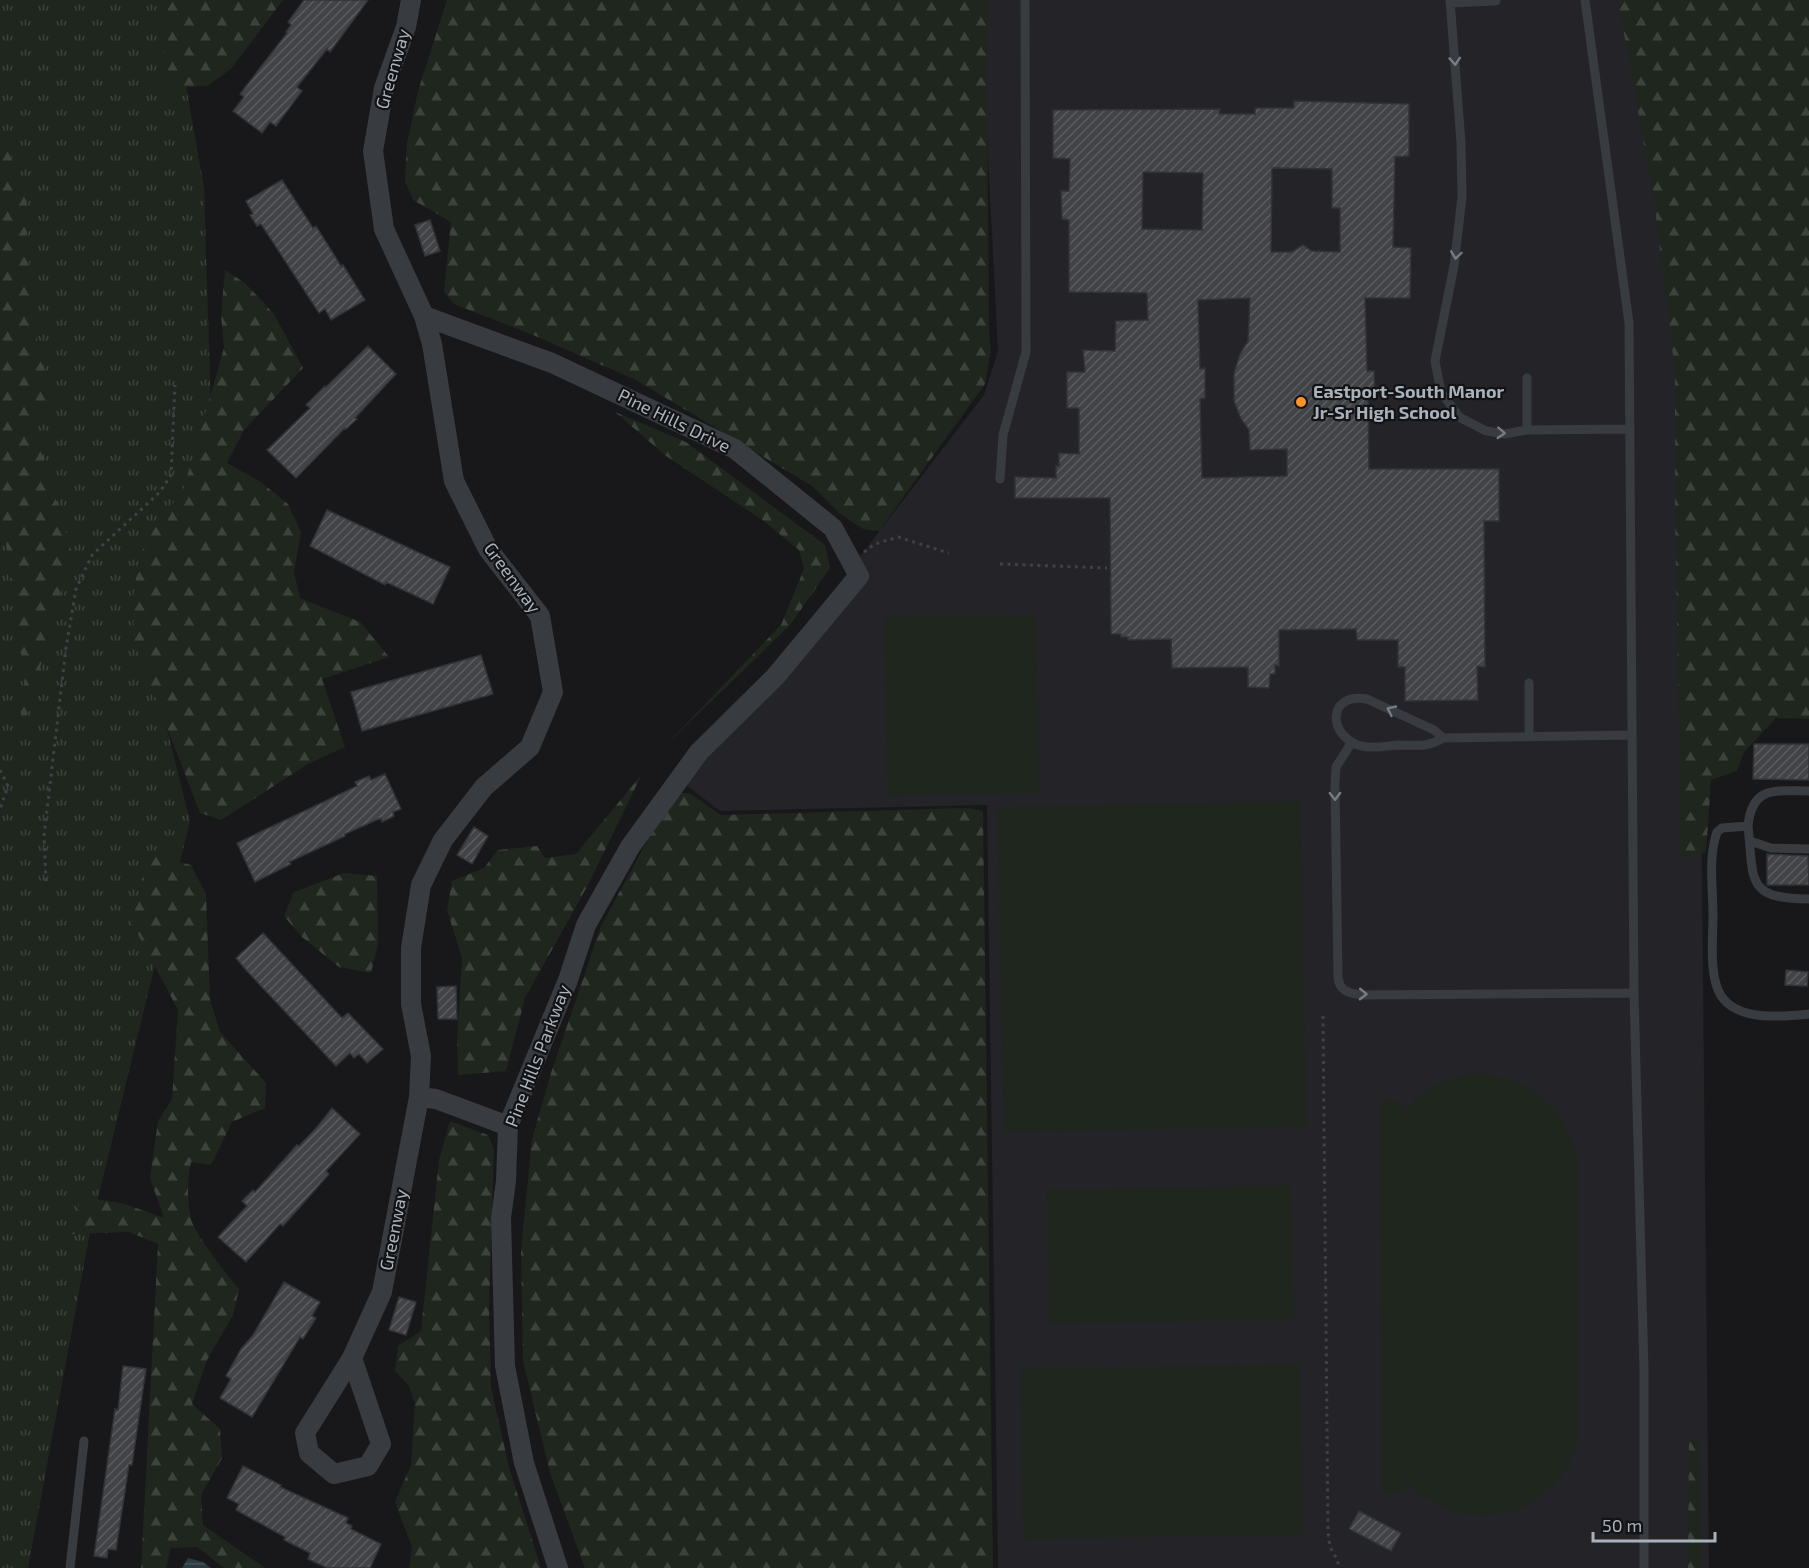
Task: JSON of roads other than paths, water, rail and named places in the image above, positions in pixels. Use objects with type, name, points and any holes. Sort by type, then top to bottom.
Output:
[{"type":"street","name":"Greenway","points":[[352,1358],[381,1444],[368,1466],[334,1474],[309,1453],[305,1433],[352,1358],[382,1292],[419,1097],[421,1056],[411,1004],[411,948],[421,885],[443,840],[484,787],[530,747],[554,692],[540,616],[488,549],[454,481],[433,352],[424,316],[384,229],[374,151],[384,88],[406,27],[411,0]]},
{"type":"street","name":"Pine Hills Drive","points":[[424,316],[552,363],[735,449],[833,528],[858,576],[775,677]]},
{"type":"street","name":"Pine Hills Parkway","points":[[558,1568],[524,1463],[505,1366],[501,1218],[506,1181],[508,1126],[568,980],[586,925],[630,847],[699,752],[775,677]]},
{"type":"street","points":[[419,1097],[445,1101],[508,1126]]},
{"type":"lane","points":[[1000,478],[1003,435],[1026,352],[1025,0]]},
{"type":"lane","points":[[1585,0],[1629,323],[1634,993],[1644,1371],[1644,1568]]},
{"type":"lane","points":[[1496,1],[1450,1],[1461,142],[1462,197],[1454,266],[1435,361],[1438,381],[1449,405],[1459,417],[1486,431],[1506,434],[1527,430],[1630,429]]},
{"type":"lane","points":[[1527,378],[1527,430]]},
{"type":"lane","points":[[1529,683],[1529,736]]},
{"type":"lane","points":[[1443,738],[1434,730],[1367,699],[1356,697],[1343,701],[1337,709],[1335,719],[1339,731],[1352,742],[1363,746],[1431,745],[1443,738],[1632,735]]},
{"type":"lane","points":[[1352,742],[1336,767],[1335,785],[1338,984],[1344,990],[1351,994],[1634,993]]},
{"type":"lane","points":[[1809,791],[1772,791],[1763,794],[1752,805],[1748,826],[1755,879],[1760,889],[1770,895],[1809,898]]},
{"type":"lane","points":[[1748,826],[1722,828],[1717,832],[1715,838],[1713,913],[1718,991],[1738,1010],[1752,1015],[1809,1014]]},
{"type":"lane","points":[[1750,842],[1771,848],[1809,849]]},
{"type":"lane","points":[[70,1568],[84,1441]]},
{"type":"place","name":"Eastport-South Manor Jr-Sr High School","points":[[1301,402]]}]
